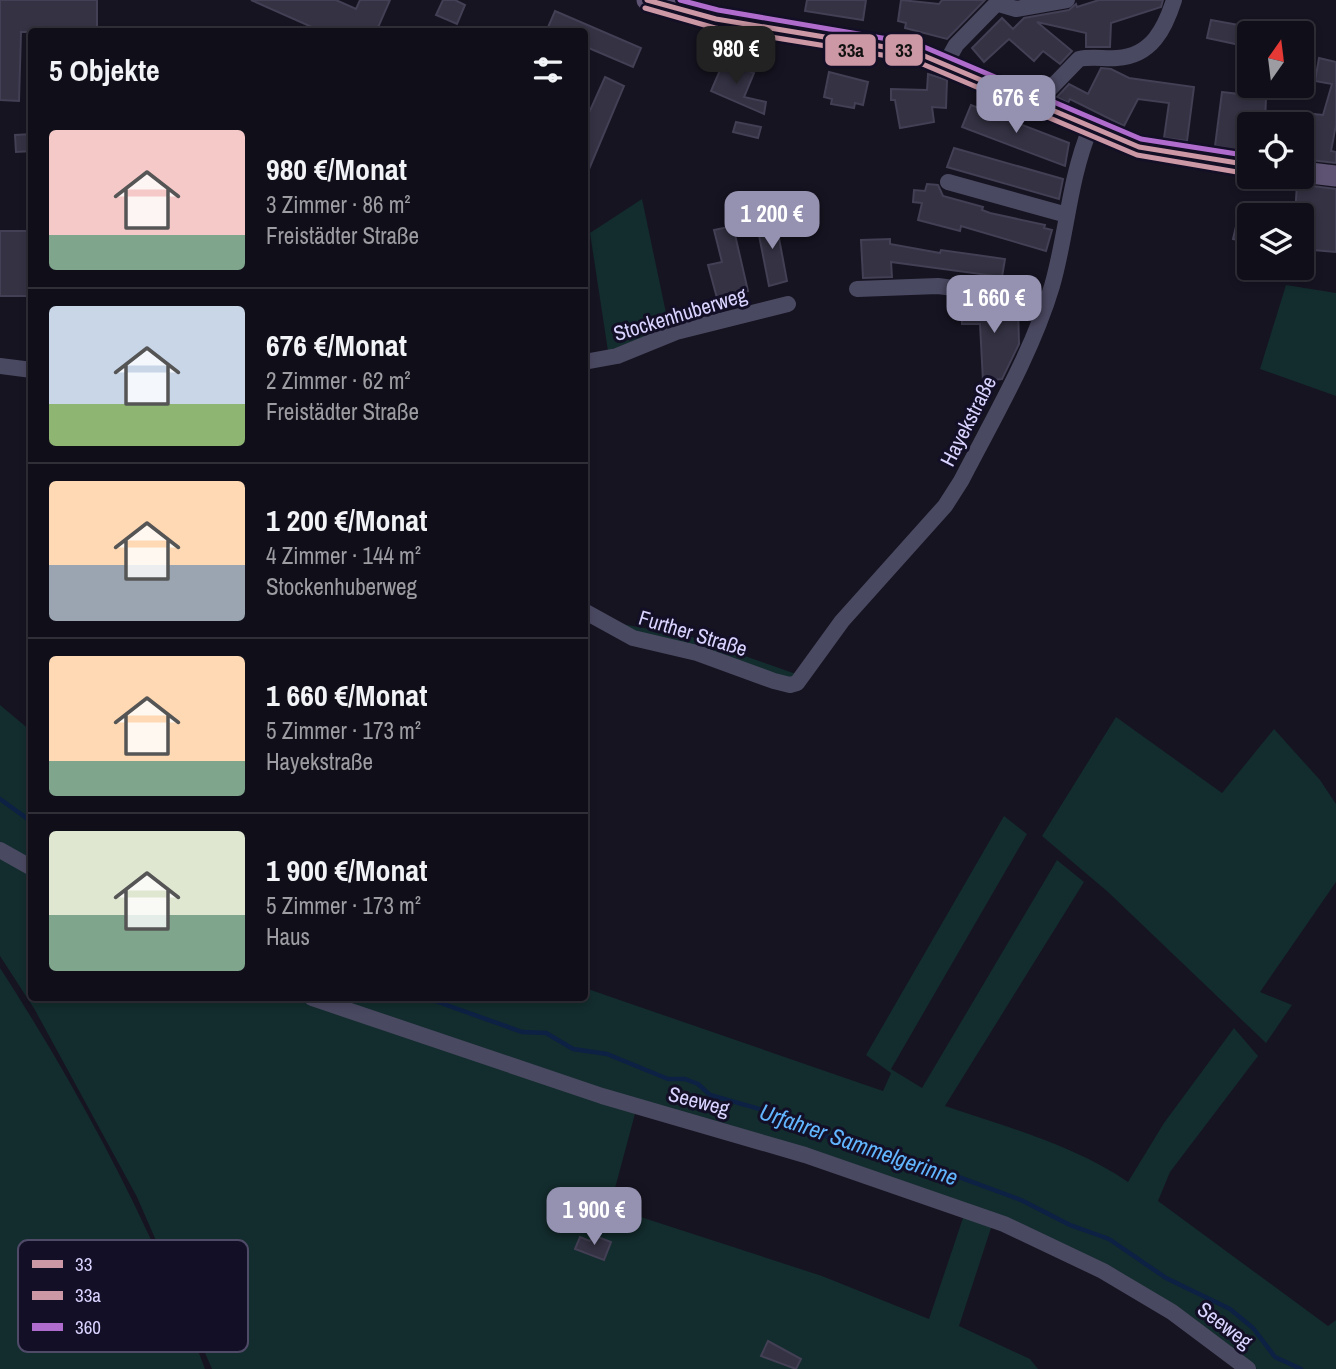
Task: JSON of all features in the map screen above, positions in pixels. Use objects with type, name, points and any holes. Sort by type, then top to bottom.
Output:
[{"type":"main road","points":[[647,0],[884,46],[946,63],[1090,129],[1166,154],[1237,163]]},
{"type":"main road","points":[[1314,173],[1336,176]]},
{"type":"street","points":[[946,63],[956,45],[999,2],[1025,8],[1067,0]]},
{"type":"street","points":[[1040,106],[1045,94],[1079,59],[1121,58],[1147,46],[1164,30],[1174,0]]},
{"type":"street","name":"Hayekstraße","points":[[793,685],[860,598],[953,495],[999,407],[1047,300],[1081,151],[1090,129]]},
{"type":"street","points":[[948,182],[1067,215]]},
{"type":"street","points":[[857,289],[938,286],[1047,300]]},
{"type":"street","name":"Stockenhuberweg","points":[[588,361],[617,356],[676,332],[788,304]]},
{"type":"street","points":[[0,366],[28,370]]},
{"type":"street","name":"Further Straße","points":[[588,613],[633,638],[697,653],[774,681],[793,685]]},
{"type":"street","points":[[0,850],[28,867]]},
{"type":"street","name":"Seeweg","points":[[321,1001],[602,1096],[792,1151],[1004,1224],[1052,1245],[1172,1312],[1248,1369]]},
{"type":"green space","points":[[642,199],[669,327],[608,351],[590,233]]},
{"type":"green space","points":[[1286,285],[1336,293],[1336,396],[1260,369]]},
{"type":"green space","points":[[610,622],[689,636],[796,674],[790,679],[658,642]]},
{"type":"green space","points":[[0,705],[28,728],[28,860],[0,843]]},
{"type":"green space","points":[[1116,717],[1222,793],[1274,729],[1320,780],[1336,804],[1336,882],[1260,992],[1292,1005],[1266,1043],[1108,892],[1042,836]]},
{"type":"green space","points":[[1004,816],[1027,834],[891,1069],[922,1088],[1057,860],[1084,882],[945,1106],[1063,1147],[1128,1182],[1164,1123],[1234,1028],[1258,1056],[1170,1172],[1158,1201],[1328,1326],[1336,1320],[1336,1369],[1257,1369],[1102,1265],[336,1001],[588,1001],[588,989],[883,1091],[891,1073],[866,1055]]},
{"type":"green space","points":[[0,857],[28,874],[28,999],[0,956]]},
{"type":"green space","points":[[0,968],[87,1113],[151,1240],[18,1240],[18,1352],[198,1352],[205,1369],[0,1369]]},
{"type":"green space","points":[[29,1001],[303,1001],[383,1030],[636,1110],[610,1207],[822,1276],[929,1319],[964,1215],[992,1225],[959,1326],[1030,1359],[1038,1369],[212,1369],[205,1352],[248,1352],[248,1240],[156,1240],[137,1197]]},
{"type":"building","points":[[0,0],[97,0],[97,28],[28,28],[28,32],[21,32],[19,101],[0,100]]},
{"type":"building","points":[[251,0],[336,0],[356,9],[360,0],[390,0],[378,28],[314,28]]},
{"type":"building","points":[[443,0],[455,0],[465,5],[457,24],[436,15]]},
{"type":"building","points":[[807,0],[866,0],[863,20],[805,11]]},
{"type":"building","points":[[901,0],[939,4],[942,0],[985,0],[947,39],[905,28],[906,23],[898,21]]},
{"type":"building","points":[[1099,0],[1163,0],[1161,7],[1111,23],[1110,47],[1086,47],[1086,33],[1037,22],[1072,51],[1060,64],[1043,51],[1034,61],[1009,39],[984,62],[972,48],[1002,18],[1013,29],[1024,18],[1069,10],[1076,4],[1077,7]]},
{"type":"building","points":[[555,11],[641,48],[633,67],[588,48],[588,28],[548,28]]},
{"type":"building","points":[[1211,20],[1237,25],[1237,44],[1207,38]]},
{"type":"building","points":[[1319,58],[1336,62],[1336,125],[1331,151],[1336,152],[1336,163],[1314,160],[1314,114],[1323,115],[1332,84],[1315,81]]},
{"type":"building","points":[[724,61],[754,73],[744,97],[766,102],[764,114],[711,91]]},
{"type":"building","points":[[1101,68],[1111,69],[1129,78],[1194,87],[1187,141],[1164,138],[1169,103],[1138,99],[1124,126],[1070,99],[1068,103],[1057,97],[1069,84],[1088,94]]},
{"type":"building","points":[[829,72],[868,82],[863,105],[855,103],[854,108],[831,104],[832,99],[824,97]]},
{"type":"building","points":[[928,74],[947,80],[946,108],[932,107],[934,122],[900,128],[895,100],[891,100],[891,89],[927,90]]},
{"type":"building","points":[[605,77],[624,86],[588,172],[588,115]]},
{"type":"building","points":[[1222,92],[1237,94],[1237,98],[1266,98],[1265,112],[1237,112],[1237,150],[1215,146]]},
{"type":"building","points":[[971,105],[1069,143],[1065,166],[962,127]]},
{"type":"building","points":[[736,122],[761,127],[758,138],[733,132]]},
{"type":"building","points":[[28,134],[28,151],[16,152],[15,135]]},
{"type":"building","points":[[954,148],[1063,179],[1059,199],[947,167]]},
{"type":"building","points":[[927,184],[938,185],[943,196],[983,207],[982,210],[990,213],[1045,225],[1044,228],[1052,230],[1046,251],[961,226],[960,231],[918,220],[922,203],[913,202],[914,190],[925,191]]},
{"type":"building","points":[[1314,186],[1336,189],[1336,252],[1314,250],[1314,203],[1296,203],[1297,189],[1314,189]]},
{"type":"building","points":[[775,217],[787,281],[769,286],[756,220]]},
{"type":"building","points":[[1237,222],[1237,240],[1233,239]]},
{"type":"building","points":[[733,226],[748,291],[717,298],[708,265],[722,262],[714,230]]},
{"type":"building","points":[[0,231],[28,231],[28,296],[0,296]]},
{"type":"building","points":[[890,239],[890,244],[940,253],[941,250],[1005,259],[1002,277],[891,262],[892,277],[863,278],[861,240]]},
{"type":"building","points":[[961,300],[1018,307],[1019,344],[1002,379],[983,381],[980,324],[962,324]]},
{"type":"building","points":[[593,1235],[611,1242],[604,1260],[575,1249],[580,1237],[590,1241]]},
{"type":"building","points":[[768,1341],[801,1359],[796,1369],[761,1356]]},
{"type":"waterway","name":"Urfahrer Sammelgerinne","points":[[0,799],[28,819]]},
{"type":"waterway","name":"Urfahrer Sammelgerinne","points":[[435,1001],[522,1032],[546,1033],[573,1049],[607,1054],[668,1079],[685,1079],[698,1084],[710,1095],[788,1117],[836,1141],[883,1149],[1021,1200],[1070,1225],[1109,1239],[1166,1278],[1230,1309],[1253,1328],[1275,1357],[1301,1369]]},
{"type":"transit line","name":"33","points":[[647,0],[716,19],[915,52],[1139,147],[1237,163]]},
{"type":"transit line","name":"360","points":[[680,0],[718,10],[917,44],[1141,139],[1237,154]]},
{"type":"transit line","name":"33a","points":[[645,8],[715,28],[913,60],[1137,155],[1237,172]]}]
